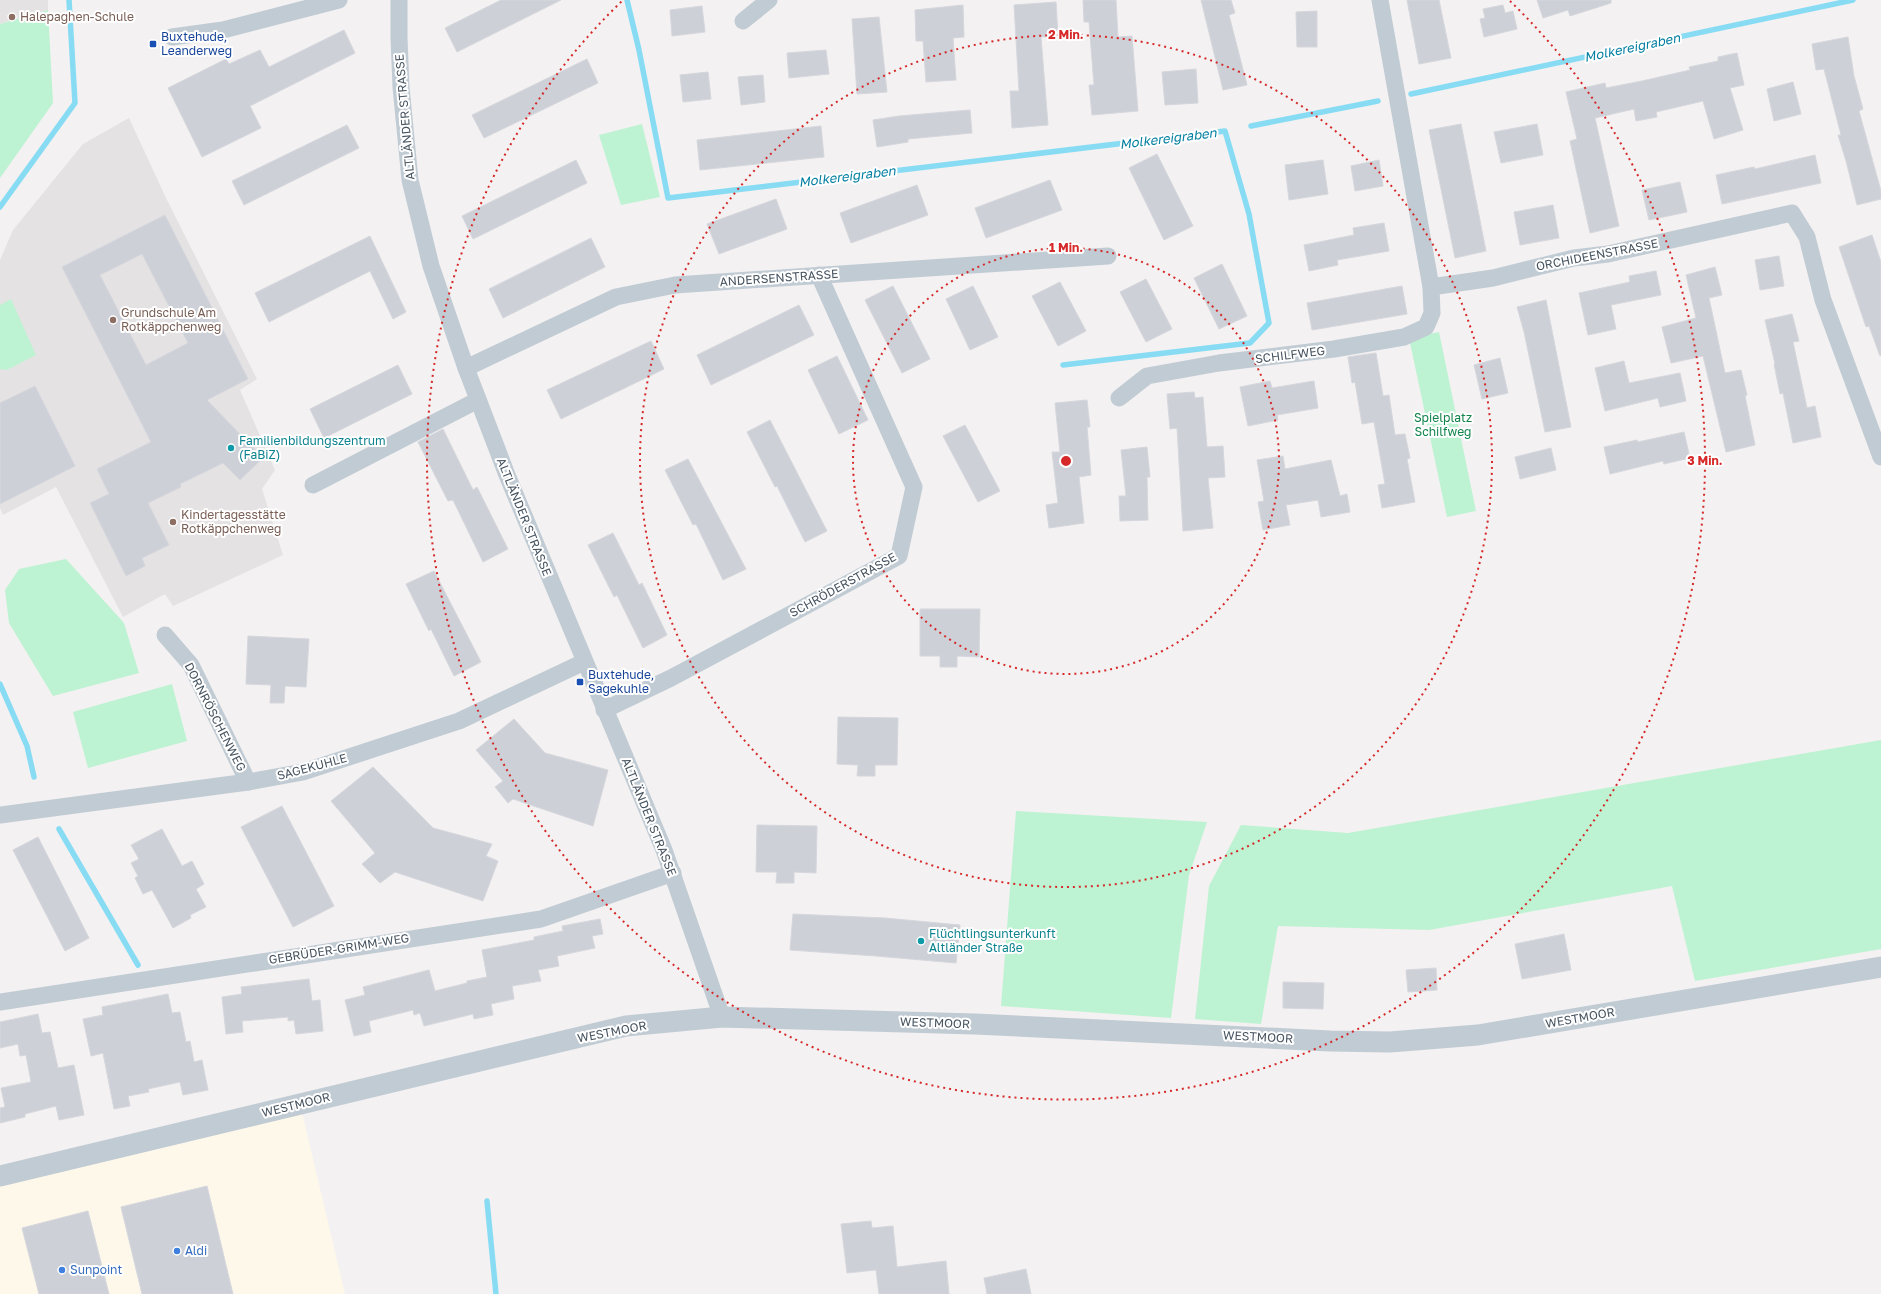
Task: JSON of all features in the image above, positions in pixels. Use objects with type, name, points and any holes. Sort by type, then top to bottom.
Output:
[{"type":"street","points":[[172,37],[224,30],[339,0]]},
{"type":"street","name":"ALTLÄNDER STRASSE","points":[[400,0],[401,80],[410,180],[431,266],[466,368],[506,475],[673,874],[722,1017]]},
{"type":"street","points":[[743,22],[769,0]]},
{"type":"street","points":[[1380,0],[1431,287]]},
{"type":"street","name":"ORCHIDEENSTRASSE","points":[[1431,287],[1493,278],[1574,258],[1608,254],[1792,213],[1807,237],[1823,300],[1881,457]]},
{"type":"street","name":"ANDERSENSTRASSE","points":[[466,368],[616,296],[675,285],[1108,256]]},
{"type":"street","name":"SCHRÖDERSTRASSE","points":[[604,710],[671,678],[899,556],[914,487],[819,275]]},
{"type":"street","name":"SCHILFWEG","points":[[1120,398],[1148,376],[1219,363],[1334,349],[1404,337],[1426,327],[1432,313],[1431,287]]},
{"type":"street","points":[[313,485],[478,400]]},
{"type":"street","name":"DORNRÖSCHENWEG","points":[[165,635],[190,665],[248,782]]},
{"type":"street","name":"SAGEKUHLE","points":[[0,815],[248,782],[303,772],[459,721],[584,662]]},
{"type":"street","name":"GEBRÜDER-GRIMM-WEG","points":[[0,1002],[541,919],[673,874]]},
{"type":"street","name":"WESTMOOR","points":[[0,1176],[626,1026],[722,1017],[967,1024],[1330,1041],[1390,1042],[1478,1035],[1881,967]]},
{"type":"shaded area","name":"Halepaghen-Schule","points":[[0,0],[48,0],[48,10],[0,24]]},
{"type":"shaded area","name":"Grundschule Am Rotkäppchenweg","points":[[129,118],[166,198],[257,379],[240,390],[275,470],[262,489],[283,555],[173,606],[165,594],[123,617],[56,487],[3,515],[0,508],[0,260],[13,230],[83,144]]},
{"type":"shaded area","points":[[300,1104],[345,1294],[0,1294],[0,1179]]},
{"type":"green space","points":[[48,10],[53,103],[0,178],[0,24]]},
{"type":"green space","points":[[642,124],[660,197],[621,205],[599,135]]},
{"type":"green space","points":[[11,299],[36,355],[7,370],[0,369],[0,305]]},
{"type":"green space","name":"Spielplatz Schilfweg","points":[[1439,332],[1476,511],[1447,517],[1409,338]]},
{"type":"green space","points":[[66,559],[124,623],[139,673],[53,696],[9,623],[5,590],[19,569]]},
{"type":"green space","points":[[172,684],[187,741],[88,768],[73,712]]},
{"type":"green space","points":[[1881,740],[1881,949],[1695,981],[1672,886],[1429,930],[1278,926],[1261,1024],[1195,1019],[1209,886],[1241,825],[1348,833]]},
{"type":"green space","points":[[1016,811],[1207,822],[1189,875],[1171,1018],[1001,1006]]},
{"type":"building","points":[[501,0],[561,0],[457,52],[445,28]]},
{"type":"building","points":[[1083,0],[1116,0],[1118,37],[1132,36],[1138,111],[1092,115],[1089,85],[1094,85],[1089,22],[1084,22]]},
{"type":"building","points":[[1201,0],[1231,0],[1235,13],[1229,15],[1247,85],[1223,90]]},
{"type":"building","points":[[1407,0],[1439,0],[1451,58],[1419,64]]},
{"type":"building","points":[[1537,0],[1611,0],[1611,3],[1570,16],[1568,10],[1543,18]]},
{"type":"building","points":[[1056,2],[1058,36],[1041,37],[1048,125],[1012,128],[1010,91],[1019,91],[1014,5]]},
{"type":"building","points":[[963,5],[964,37],[953,38],[956,80],[926,82],[923,41],[916,41],[915,10]]},
{"type":"building","points":[[1503,5],[1505,13],[1513,11],[1517,29],[1484,37],[1480,19],[1485,18],[1483,9]]},
{"type":"building","points":[[702,6],[705,32],[672,36],[670,10]]},
{"type":"building","points":[[1317,11],[1317,47],[1297,47],[1296,12]]},
{"type":"building","points":[[879,17],[887,92],[857,94],[852,19]]},
{"type":"building","points":[[344,30],[355,53],[250,106],[261,128],[202,157],[168,88],[226,59],[229,64],[260,50],[269,67]]},
{"type":"building","points":[[1848,37],[1854,76],[1863,109],[1859,111],[1881,191],[1881,199],[1857,205],[1838,135],[1841,135],[1824,69],[1816,70],[1812,44]]},
{"type":"building","points":[[826,50],[829,74],[789,78],[787,53]]},
{"type":"building","points":[[1737,53],[1744,85],[1730,88],[1743,130],[1714,139],[1703,101],[1656,112],[1657,117],[1636,121],[1634,109],[1595,118],[1619,226],[1590,233],[1570,141],[1577,139],[1566,92],[1605,83],[1606,88],[1642,81],[1690,70],[1689,67],[1718,61],[1718,57]]},
{"type":"building","points":[[587,59],[598,83],[484,138],[472,115]]},
{"type":"building","points":[[1196,69],[1198,103],[1165,105],[1162,72]]},
{"type":"building","points":[[708,72],[711,99],[683,102],[680,75]]},
{"type":"building","points":[[763,75],[765,102],[741,105],[738,77]]},
{"type":"building","points":[[1793,82],[1801,114],[1774,121],[1767,89]]},
{"type":"building","points":[[970,110],[972,133],[908,139],[908,142],[877,147],[873,120],[899,116]]},
{"type":"building","points":[[1461,124],[1486,251],[1455,258],[1429,130]]},
{"type":"building","points":[[1537,124],[1543,155],[1501,163],[1494,132]]},
{"type":"building","points":[[347,125],[359,148],[244,205],[232,181]]},
{"type":"building","points":[[821,126],[824,157],[700,170],[697,140]]},
{"type":"building","points":[[1157,154],[1193,226],[1164,240],[1129,168]]},
{"type":"building","points":[[1815,155],[1821,183],[1722,204],[1716,175],[1754,167],[1755,169]]},
{"type":"building","points":[[576,160],[587,183],[473,239],[462,216]]},
{"type":"building","points":[[1323,160],[1328,194],[1289,200],[1285,165]]},
{"type":"building","points":[[1379,160],[1383,186],[1355,191],[1351,166]]},
{"type":"building","points":[[1050,180],[1062,210],[986,238],[975,208]]},
{"type":"building","points":[[1680,182],[1687,212],[1649,220],[1642,190]]},
{"type":"building","points":[[917,185],[928,215],[851,243],[840,213]]},
{"type":"building","points":[[776,199],[787,229],[719,254],[707,224]]},
{"type":"building","points":[[1553,205],[1559,238],[1520,245],[1514,212]]},
{"type":"building","points":[[165,215],[248,379],[207,400],[263,458],[240,480],[223,463],[180,484],[181,487],[148,503],[169,545],[142,558],[145,566],[126,576],[90,503],[109,494],[97,469],[151,442],[62,267]],"holes":[[[142,254],[188,343],[146,365],[100,275]]]},
{"type":"building","points":[[1384,223],[1389,251],[1337,260],[1338,265],[1309,271],[1304,245],[1354,235],[1353,228]]},
{"type":"building","points":[[1872,235],[1881,262],[1880,356],[1869,326],[1866,327],[1839,247]]},
{"type":"building","points":[[370,236],[406,312],[393,319],[370,271],[269,322],[255,293]]},
{"type":"building","points":[[591,238],[605,267],[503,318],[489,289]]},
{"type":"building","points":[[1779,256],[1784,286],[1760,290],[1755,260]]},
{"type":"building","points":[[1222,264],[1247,316],[1219,329],[1194,278]]},
{"type":"building","points":[[1715,267],[1722,295],[1709,298],[1725,373],[1741,370],[1747,395],[1745,396],[1755,445],[1726,452],[1703,356],[1671,363],[1662,327],[1696,318],[1686,275]]},
{"type":"building","points":[[1656,271],[1661,295],[1611,305],[1616,329],[1588,335],[1579,293],[1630,282],[1629,276]]},
{"type":"building","points":[[1146,279],[1172,329],[1146,342],[1120,292]]},
{"type":"building","points":[[1060,282],[1086,331],[1058,346],[1032,296]]},
{"type":"building","points":[[893,286],[930,359],[902,373],[865,300]]},
{"type":"building","points":[[973,286],[998,337],[970,350],[946,299]]},
{"type":"building","points":[[1402,286],[1407,314],[1312,330],[1307,303]]},
{"type":"building","points":[[1546,300],[1571,427],[1545,432],[1524,332],[1517,307]]},
{"type":"building","points":[[799,305],[814,335],[711,385],[697,355]]},
{"type":"building","points":[[1792,314],[1799,341],[1793,342],[1807,408],[1815,406],[1821,437],[1793,443],[1783,393],[1780,394],[1765,320]]},
{"type":"building","points":[[651,341],[664,369],[561,419],[547,390]]},
{"type":"building","points":[[1376,353],[1383,396],[1389,395],[1395,435],[1405,434],[1410,458],[1407,459],[1415,502],[1382,508],[1378,485],[1385,484],[1374,422],[1362,424],[1355,382],[1352,383],[1348,357]]},
{"type":"building","points":[[837,356],[868,420],[839,434],[808,370]]},
{"type":"building","points":[[1500,358],[1508,393],[1482,399],[1474,365]]},
{"type":"building","points":[[1624,361],[1629,383],[1680,373],[1686,401],[1660,407],[1658,398],[1605,411],[1595,368]]},
{"type":"building","points":[[398,365],[412,394],[324,438],[310,409]]},
{"type":"building","points":[[1270,381],[1272,388],[1314,381],[1318,408],[1277,415],[1278,420],[1248,426],[1240,387]]},
{"type":"building","points":[[35,386],[75,466],[0,504],[0,403]]},
{"type":"building","points":[[1194,392],[1195,398],[1203,397],[1207,447],[1223,446],[1225,477],[1208,478],[1213,528],[1183,531],[1177,428],[1170,429],[1167,394]]},
{"type":"building","points":[[1087,400],[1090,427],[1087,427],[1091,475],[1079,477],[1084,523],[1049,528],[1046,505],[1058,503],[1052,452],[1060,452],[1055,403]]},
{"type":"building","points":[[770,420],[827,531],[805,542],[777,486],[775,487],[747,432]]},
{"type":"building","points":[[965,425],[1000,491],[978,502],[943,436]]},
{"type":"building","points":[[443,429],[473,490],[477,487],[508,549],[483,562],[453,500],[448,501],[418,442]]},
{"type":"building","points":[[1684,432],[1690,458],[1664,464],[1663,461],[1610,474],[1604,447],[1637,440],[1638,442]]},
{"type":"building","points":[[1147,447],[1150,477],[1147,477],[1148,520],[1120,521],[1119,496],[1126,496],[1121,450]]},
{"type":"building","points":[[1551,448],[1556,470],[1520,479],[1515,457]]},
{"type":"building","points":[[1283,456],[1285,469],[1331,460],[1340,496],[1347,494],[1350,512],[1321,517],[1318,500],[1286,505],[1290,525],[1263,530],[1258,502],[1264,501],[1257,460]]},
{"type":"building","points":[[688,459],[746,569],[723,580],[696,524],[693,525],[665,470]]},
{"type":"building","points":[[613,533],[639,585],[642,583],[667,635],[643,648],[617,595],[614,597],[588,545]]},
{"type":"building","points":[[434,571],[481,662],[454,676],[431,629],[429,631],[406,584]]},
{"type":"building","points":[[920,609],[980,609],[979,657],[957,656],[957,667],[940,667],[940,656],[920,656]]},
{"type":"building","points":[[248,636],[309,639],[306,687],[285,686],[284,703],[270,703],[271,685],[246,684]]},
{"type":"building","points":[[838,717],[898,718],[897,765],[875,765],[875,776],[857,776],[858,765],[837,764]]},
{"type":"building","points":[[514,719],[545,753],[608,770],[593,826],[513,799],[508,803],[495,787],[503,781],[476,750]]},
{"type":"building","points":[[373,767],[433,828],[492,844],[486,856],[498,861],[483,901],[395,872],[380,883],[362,864],[375,853],[331,801]]},
{"type":"building","points":[[282,806],[334,906],[293,927],[241,827]]},
{"type":"building","points":[[757,825],[817,826],[816,873],[794,872],[794,883],[776,883],[777,872],[756,872]]},
{"type":"building","points":[[162,829],[182,866],[192,861],[204,884],[196,889],[206,907],[190,915],[191,918],[173,928],[152,890],[143,894],[135,878],[138,876],[131,863],[139,859],[131,845]]},
{"type":"building","points":[[38,837],[89,938],[65,951],[13,850]]},
{"type":"building","points":[[793,914],[885,918],[960,925],[956,963],[790,950]]},
{"type":"building","points":[[600,919],[603,934],[592,936],[595,948],[557,956],[559,966],[538,970],[541,981],[512,986],[514,999],[491,1004],[493,1015],[474,1019],[473,1014],[424,1026],[420,1013],[414,1015],[413,1010],[369,1021],[371,1032],[354,1036],[345,1000],[365,995],[363,987],[429,970],[435,991],[467,983],[467,981],[487,977],[482,950],[534,940],[534,937],[563,931],[562,926]]},
{"type":"building","points":[[1564,934],[1571,970],[1522,979],[1515,944]]},
{"type":"building","points":[[1436,968],[1437,990],[1408,992],[1406,970]]},
{"type":"building","points":[[309,979],[312,1001],[320,1000],[323,1031],[296,1034],[294,1020],[288,1021],[288,1017],[242,1021],[243,1032],[226,1034],[222,997],[242,994],[241,987]]},
{"type":"building","points":[[1283,982],[1324,983],[1323,1009],[1283,1008]]},
{"type":"building","points":[[168,994],[172,1013],[180,1012],[186,1042],[190,1041],[194,1062],[202,1060],[208,1090],[183,1095],[180,1082],[148,1089],[149,1092],[128,1096],[130,1106],[114,1109],[103,1053],[91,1056],[83,1019],[103,1015],[102,1007]]},
{"type":"building","points":[[38,1014],[42,1033],[50,1032],[58,1068],[74,1065],[84,1115],[59,1120],[56,1106],[25,1114],[25,1117],[0,1123],[0,1108],[5,1107],[1,1088],[31,1082],[26,1055],[20,1056],[18,1044],[0,1048],[0,1022]]},
{"type":"building","name":"Aldi","points":[[207,1186],[233,1294],[142,1294],[121,1207]]},
{"type":"building","points":[[88,1211],[109,1294],[39,1294],[22,1228]]},
{"type":"building","points":[[871,1221],[872,1228],[893,1226],[897,1267],[946,1261],[949,1294],[879,1294],[876,1270],[847,1273],[841,1224]]},
{"type":"building","points":[[1026,1269],[1031,1294],[987,1294],[984,1278]]},
{"type":"waterway","points":[[0,207],[75,103],[69,0]]},
{"type":"waterway","name":"Molkereigraben","points":[[627,0],[639,50],[668,198],[1225,131],[1249,214],[1269,323],[1250,343],[1063,365]]},
{"type":"waterway","name":"Molkereigraben","points":[[1411,94],[1853,0]]},
{"type":"waterway","name":"Molkereigraben","points":[[1251,126],[1378,101]]},
{"type":"waterway","points":[[0,684],[27,746],[34,777]]},
{"type":"waterway","points":[[59,829],[138,965]]},
{"type":"waterway","points":[[487,1201],[496,1294]]},
{"type":"place","name":"Halepaghen-Schule","points":[[12,17]]},
{"type":"place","name":"Buxtehude, Leanderweg","points":[[153,44]]},
{"type":"place","name":"Grundschule Am Rotkäppchenweg","points":[[113,320]]},
{"type":"place","name":"Familienbildungszentrum (FaBiZ)","points":[[231,448]]},
{"type":"place","name":"Kindertagesstätte Rotkäppchenweg","points":[[173,522]]},
{"type":"place","name":"Buxtehude, Sagekuhle","points":[[580,682]]},
{"type":"place","name":"Flüchtlingsunterkunft Altländer Straße","points":[[921,941]]},
{"type":"place","name":"Aldi","points":[[177,1251]]},
{"type":"place","name":"Sunpoint","points":[[62,1270]]}]
